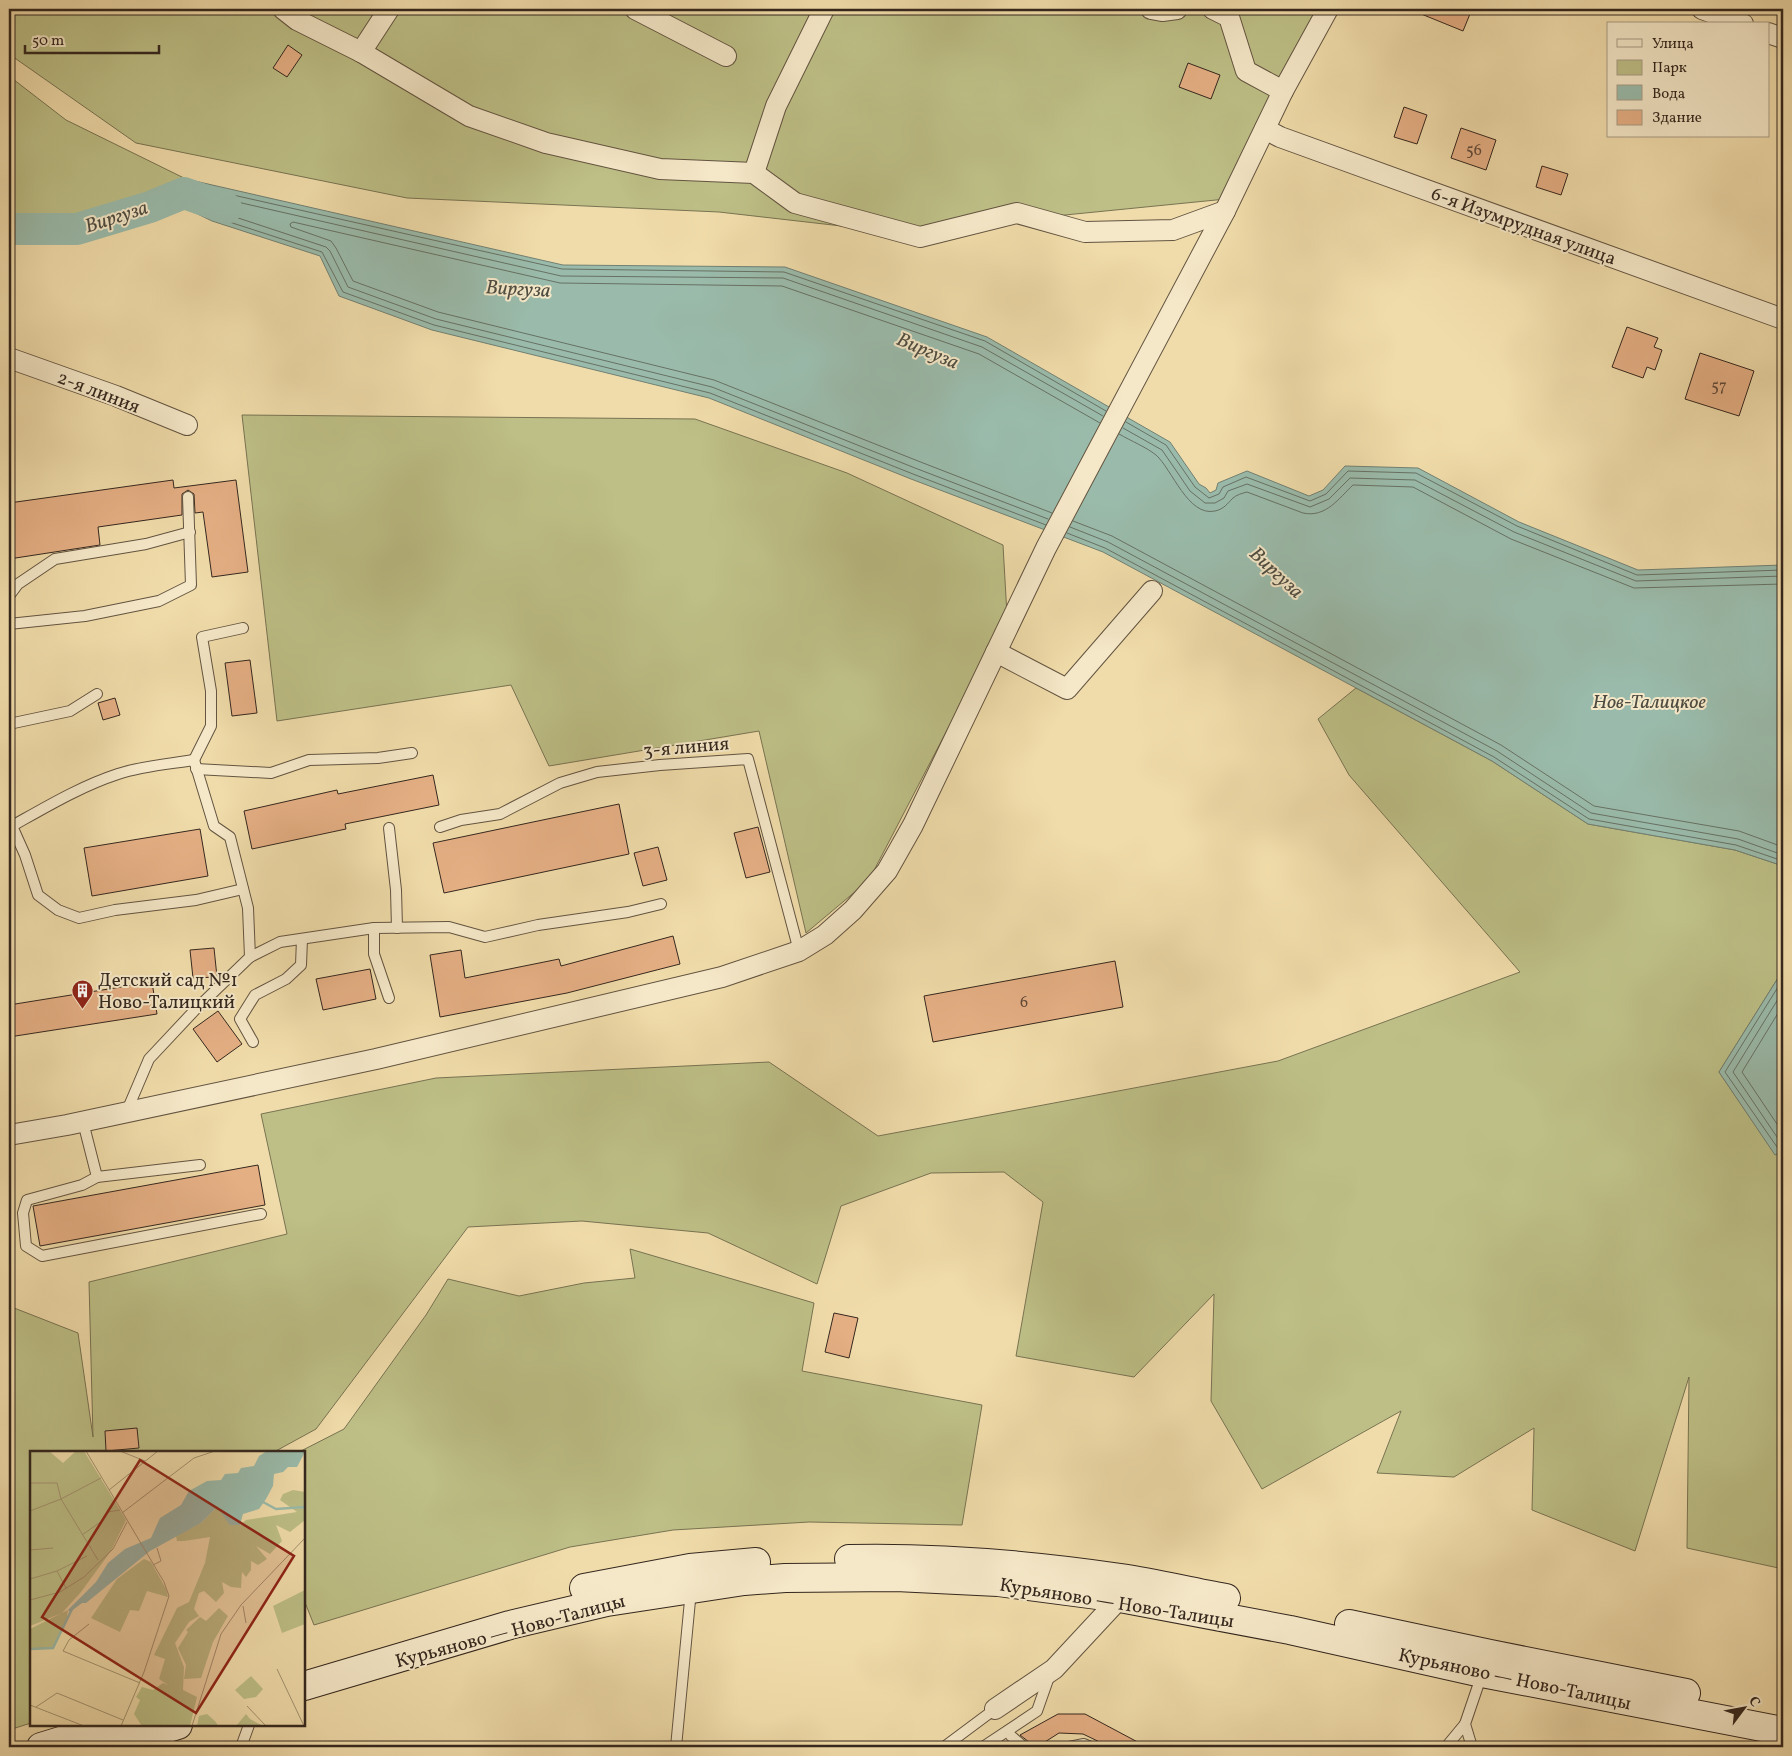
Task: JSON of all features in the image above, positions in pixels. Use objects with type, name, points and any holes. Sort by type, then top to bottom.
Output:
[{"type":"main road","name":"Курьяново — Ново-Талицы","points":[[305,1666],[503,1608],[604,1583],[690,1568],[742,1563],[780,1560],[892,1558],[997,1563],[1123,1578],[1783,1712]]},
{"type":"main road","name":"Курьяново — Ново-Талицы","points":[[305,1686],[510,1625],[607,1602],[744,1581],[786,1578],[896,1577],[998,1582],[1120,1598],[1290,1630],[1482,1673],[1783,1731]]},
{"type":"main road","points":[[41,1747],[110,1726]]},
{"type":"main road","points":[[107,1747],[175,1726]]},
{"type":"street","points":[[283,9],[297,20],[362,52],[469,116],[546,143],[660,169],[754,173],[795,203],[920,237],[1017,213],[1085,232],[1172,230],[1225,211]]},
{"type":"street","points":[[362,52],[389,9]]},
{"type":"street","points":[[635,9],[726,56]]},
{"type":"street","points":[[754,173],[776,106],[824,9]]},
{"type":"street","points":[[1151,9],[1162,11],[1177,9]]},
{"type":"street","points":[[1213,9],[1229,17],[1246,71],[1284,91]]},
{"type":"street","points":[[9,1135],[83,1122],[376,1059],[722,977],[799,951],[825,935],[853,910],[886,871],[913,825],[1046,548],[1225,211],[1284,91],[1328,9]]},
{"type":"street","points":[[1702,9],[1738,22]]},
{"type":"street","points":[[1770,34],[1783,38]]},
{"type":"street","name":"6-я Изумрудная улица","points":[[1265,129],[1783,319]]},
{"type":"street","name":"2-я линия","points":[[9,358],[116,396],[188,425]]},
{"type":"street","points":[[996,652],[1066,689],[1152,591]]},
{"type":"street","points":[[995,1709],[1052,1671],[1120,1598]]},
{"type":"lane","points":[[9,624],[85,616],[159,601],[190,585],[188,498]]},
{"type":"lane","points":[[9,596],[18,584],[54,559],[146,544],[190,532]]},
{"type":"lane","points":[[243,628],[202,638],[211,691],[211,726],[195,765],[214,826],[230,837],[248,908],[250,957]]},
{"type":"lane","points":[[9,724],[70,711],[97,694]]},
{"type":"lane","points":[[243,889],[196,900],[115,910],[79,918],[58,910],[38,895],[25,855],[10,825],[81,788],[120,773],[161,765],[195,765],[271,774],[309,760],[378,758],[412,753]]},
{"type":"lane","name":"3-я линия","points":[[440,827],[461,820],[500,814],[560,782],[596,772],[660,764],[748,759],[799,951]]},
{"type":"lane","points":[[389,828],[396,890],[397,928]]},
{"type":"lane","points":[[126,1112],[149,1059],[194,1011],[250,957],[280,942],[374,928],[449,927],[485,937],[538,925],[628,912],[661,904]]},
{"type":"lane","points":[[374,928],[374,954],[389,998]]},
{"type":"lane","points":[[253,1042],[240,1019],[255,995],[286,979],[301,965],[302,939]]},
{"type":"lane","points":[[83,1122],[97,1177]]},
{"type":"lane","points":[[200,1165],[97,1177],[82,1185],[27,1200],[23,1213],[26,1246],[42,1256],[261,1214]]},
{"type":"lane","points":[[676,1747],[692,1588]]},
{"type":"lane","points":[[983,1747],[1037,1711],[1052,1671]]},
{"type":"lane","points":[[1446,1747],[1464,1724],[1482,1673]]},
{"type":"lane","points":[[944,1747],[995,1709]]},
{"type":"lane","points":[[1464,1724],[1472,1747]]},
{"type":"lane","points":[[241,1747],[249,1726]]},
{"type":"lane","points":[[1008,1731],[1010,1736],[1024,1747]]},
{"type":"lane","points":[[1070,1747],[1084,1744],[1091,1747]]},
{"type":"green space","points":[[9,9],[1321,9],[1226,199],[894,232],[719,212],[407,198],[136,143],[9,54]]},
{"type":"green space","points":[[9,76],[66,120],[186,179],[181,206],[150,207],[77,229],[9,229]]},
{"type":"green space","points":[[242,415],[695,419],[847,473],[1003,545],[1007,615],[869,880],[806,933],[759,731],[549,766],[511,685],[277,721]]},
{"type":"green space","points":[[1356,688],[1492,761],[1588,824],[1735,850],[1783,866],[1783,970],[1719,1072],[1775,1154],[1783,1157],[1783,1569],[1687,1548],[1689,1377],[1635,1551],[1532,1510],[1534,1428],[1454,1477],[1377,1473],[1401,1411],[1262,1489],[1211,1401],[1214,1294],[1134,1377],[1016,1356],[1043,1202],[1004,1172],[931,1173],[841,1206],[817,1284],[708,1233],[582,1221],[468,1227],[316,1429],[276,1451],[30,1451],[30,1723],[9,1730],[9,1306],[78,1333],[93,1437],[89,1282],[287,1234],[261,1114],[436,1078],[769,1062],[878,1136],[1278,1061],[1520,972],[1349,775],[1318,719]]},
{"type":"green space","points":[[630,1249],[814,1303],[802,1371],[982,1405],[962,1525],[809,1522],[673,1530],[570,1547],[314,1625],[305,1602],[305,1451],[301,1451],[344,1429],[426,1315],[448,1279],[519,1296],[584,1283],[635,1278]]},
{"type":"water","name":"Нов-Талицкое","points":[[186,179],[563,265],[785,267],[987,337],[1170,442],[1199,484],[1210,493],[1216,490],[1218,483],[1247,471],[1309,496],[1323,490],[1345,466],[1418,468],[1519,522],[1638,570],[1783,565],[1783,866],[1735,850],[1588,824],[1492,761],[1103,552],[911,479],[709,398],[432,330],[339,296],[320,256],[212,221],[181,206]]},
{"type":"water","points":[[1783,970],[1783,1152],[1775,1155],[1719,1072]]},
{"type":"building","points":[[1409,9],[1472,9],[1463,31]]},
{"type":"building","points":[[288,45],[302,55],[287,77],[273,68]]},
{"type":"building","points":[[1188,63],[1220,75],[1211,99],[1179,87]]},
{"type":"building","points":[[1404,107],[1427,115],[1417,144],[1394,137]]},
{"type":"building","points":[[1461,128],[1496,140],[1486,170],[1451,158]]},
{"type":"building","points":[[1542,166],[1568,174],[1561,195],[1536,187]]},
{"type":"building","points":[[1627,327],[1658,338],[1654,347],[1662,350],[1655,370],[1647,367],[1643,378],[1612,367]]},
{"type":"building","points":[[1700,353],[1754,371],[1739,416],[1685,399]]},
{"type":"building","points":[[173,480],[174,488],[236,480],[248,572],[212,577],[203,512],[195,513],[194,494],[188,490],[182,494],[182,515],[98,527],[100,545],[9,559],[9,503]]},
{"type":"building","points":[[250,660],[257,713],[232,716],[225,663]]},
{"type":"building","points":[[115,698],[120,715],[103,720],[98,703]]},
{"type":"building","points":[[433,775],[439,805],[345,824],[346,829],[252,849],[244,811],[337,790],[338,794]]},
{"type":"building","points":[[619,804],[629,854],[444,893],[433,843]]},
{"type":"building","points":[[758,827],[770,872],[746,878],[734,833]]},
{"type":"building","points":[[200,829],[208,876],[92,896],[84,848]]},
{"type":"building","points":[[658,847],[667,880],[643,886],[634,853]]},
{"type":"building","points":[[673,936],[680,964],[567,993],[440,1017],[430,955],[461,950],[465,978],[559,959],[561,966]]},
{"type":"building","points":[[214,948],[217,977],[193,978],[190,950]]},
{"type":"building","points":[[1115,961],[1123,1007],[933,1042],[924,996]]},
{"type":"building","points":[[370,969],[376,999],[323,1010],[316,979]]},
{"type":"building","name":"Детский сад №1 Ново-Талицкий","points":[[152,982],[157,1014],[9,1037],[9,1005]]},
{"type":"building","points":[[218,1011],[242,1044],[217,1062],[193,1029]]},
{"type":"building","points":[[258,1165],[265,1205],[40,1246],[33,1206]]},
{"type":"building","points":[[834,1313],[858,1318],[849,1358],[825,1352]]},
{"type":"building","points":[[137,1428],[139,1448],[106,1451],[105,1431]]},
{"type":"building","points":[[1058,1714],[1085,1714],[1147,1747],[1110,1747],[1083,1734],[1059,1733],[1037,1747],[1031,1747],[1029,1742],[1020,1735]]},
{"type":"waterway","name":"Виргуза","points":[[9,229],[77,229],[150,207],[184,193],[226,208]]},
{"type":"place","name":"Детский сад №1 Ново-Талицкий","points":[[82,1009]]}]
